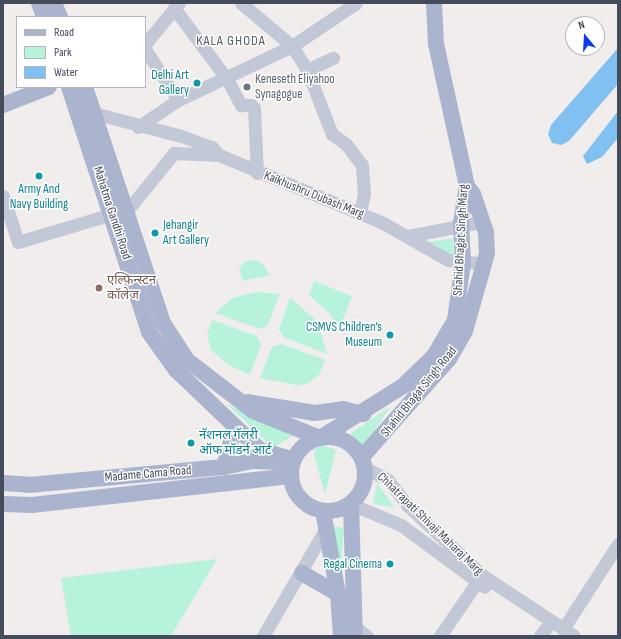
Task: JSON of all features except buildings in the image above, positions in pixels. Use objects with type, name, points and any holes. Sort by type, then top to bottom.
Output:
[{"type":"main road","points":[[39,3],[44,16]]},
{"type":"main road","points":[[54,3],[60,16]]},
{"type":"main road","name":"Shahid Bhagat Singh Marg","points":[[320,438],[363,414],[409,392],[434,356],[455,320],[463,262],[461,223],[467,186],[436,44],[434,3]]},
{"type":"main road","points":[[3,105],[46,88]]},
{"type":"main road","name":"Mahatma Gandhi Road","points":[[81,97],[119,213],[149,332],[176,370],[260,450],[292,466]]},
{"type":"main road","name":"Shahid Bhagat Singh Road","points":[[364,463],[409,392],[449,359],[465,331],[484,264],[487,239],[473,194],[467,186]]},
{"type":"main road","points":[[119,213],[162,324],[187,360],[253,411],[320,438],[345,440],[364,463],[365,484],[351,504],[338,511],[323,511],[303,503],[296,494],[292,466],[304,446],[320,438]]},
{"type":"main road","points":[[240,401],[315,413],[343,409],[363,414]]},
{"type":"main road","points":[[224,467],[236,427]]},
{"type":"main road","name":"Madame Cama Road","points":[[3,483],[29,485],[224,467],[252,461],[292,466]]},
{"type":"main road","name":"Madame Cama Road","points":[[3,504],[32,505],[292,466]]},
{"type":"main road","points":[[351,504],[359,633]]},
{"type":"main road","points":[[323,511],[338,594],[341,636]]},
{"type":"main road","points":[[302,573],[338,594]]},
{"type":"street","points":[[241,3],[292,46],[307,70],[332,134],[346,144],[362,164],[364,194],[360,213]]},
{"type":"street","points":[[138,127],[178,100],[227,79],[292,46],[356,3]]},
{"type":"street","points":[[146,43],[177,5],[227,79],[241,105],[251,104],[254,108],[257,173]]},
{"type":"street","points":[[146,51],[178,100]]},
{"type":"street","points":[[307,70],[333,58]]},
{"type":"street","name":"Kaikhushru Dubash Marg","points":[[81,97],[138,127],[181,136],[212,147],[219,155]]},
{"type":"street","points":[[3,196],[18,242],[119,213],[174,153],[181,136]]},
{"type":"street","name":"Kaikhushru Dubash Marg","points":[[174,153],[219,155],[257,173],[360,213],[408,236],[448,260],[484,264]]},
{"type":"street","points":[[408,236],[461,223],[481,222]]},
{"type":"street","name":"Chhatrapati Shivaji Maharaj Marg","points":[[364,463],[387,478],[407,505],[482,575],[565,634]]},
{"type":"street","points":[[351,504],[401,525],[543,632],[565,634],[618,544]]},
{"type":"street","points":[[263,636],[302,573],[326,528]]},
{"type":"street","points":[[440,636],[477,582]]},
{"type":"green space","points":[[453,238],[454,257],[426,241],[436,241]]},
{"type":"green space","points":[[255,260],[263,264],[270,275],[243,281],[239,269],[244,262]]},
{"type":"green space","points":[[314,281],[352,296],[339,330],[330,314],[309,295]]},
{"type":"green space","points":[[256,292],[280,294],[268,325],[260,329],[215,313],[233,298]]},
{"type":"green space","points":[[290,298],[318,322],[327,354],[283,337],[279,329]]},
{"type":"green space","points":[[212,320],[257,336],[261,344],[250,375],[229,365],[211,350],[207,335]]},
{"type":"green space","points":[[281,344],[325,360],[319,375],[307,384],[297,385],[260,378],[272,347]]},
{"type":"green space","points":[[226,403],[244,413],[294,435],[273,448]]},
{"type":"green space","points":[[388,408],[389,409],[363,446],[350,434]]},
{"type":"green space","points":[[322,445],[336,450],[325,494],[314,455],[316,448]]},
{"type":"green space","points":[[377,483],[395,508],[373,504]]},
{"type":"green space","points":[[331,526],[344,528],[341,564],[339,564]]},
{"type":"green space","points":[[217,559],[171,636],[71,636],[61,578]]},
{"type":"water","points":[[618,48],[618,84],[569,141],[561,145],[552,143],[548,134],[551,125]]},
{"type":"water","points":[[618,111],[618,138],[602,157],[587,164],[583,156]]},
{"type":"place","name":"Delhi Art Gallery","points":[[197,83]]},
{"type":"place","name":"Keneseth Eliyahoo Synagogue","points":[[247,87]]},
{"type":"place","name":"Army And Navy Building","points":[[39,176]]},
{"type":"place","name":"Jehangir Art Gallery","points":[[155,233]]},
{"type":"place","name":"एल्फिन्स्टन कॉलेज","points":[[99,288]]},
{"type":"place","name":"CSMVS Children’s Museum","points":[[390,335]]},
{"type":"place","name":"नॅशनल गॅलरी ऑफ मॉडर्न आर्ट","points":[[191,443]]},
{"type":"place","name":"Regal Cinema","points":[[390,564]]},
{"type":"district","name":"KALA GHODA","points":[[231,41]]}]
